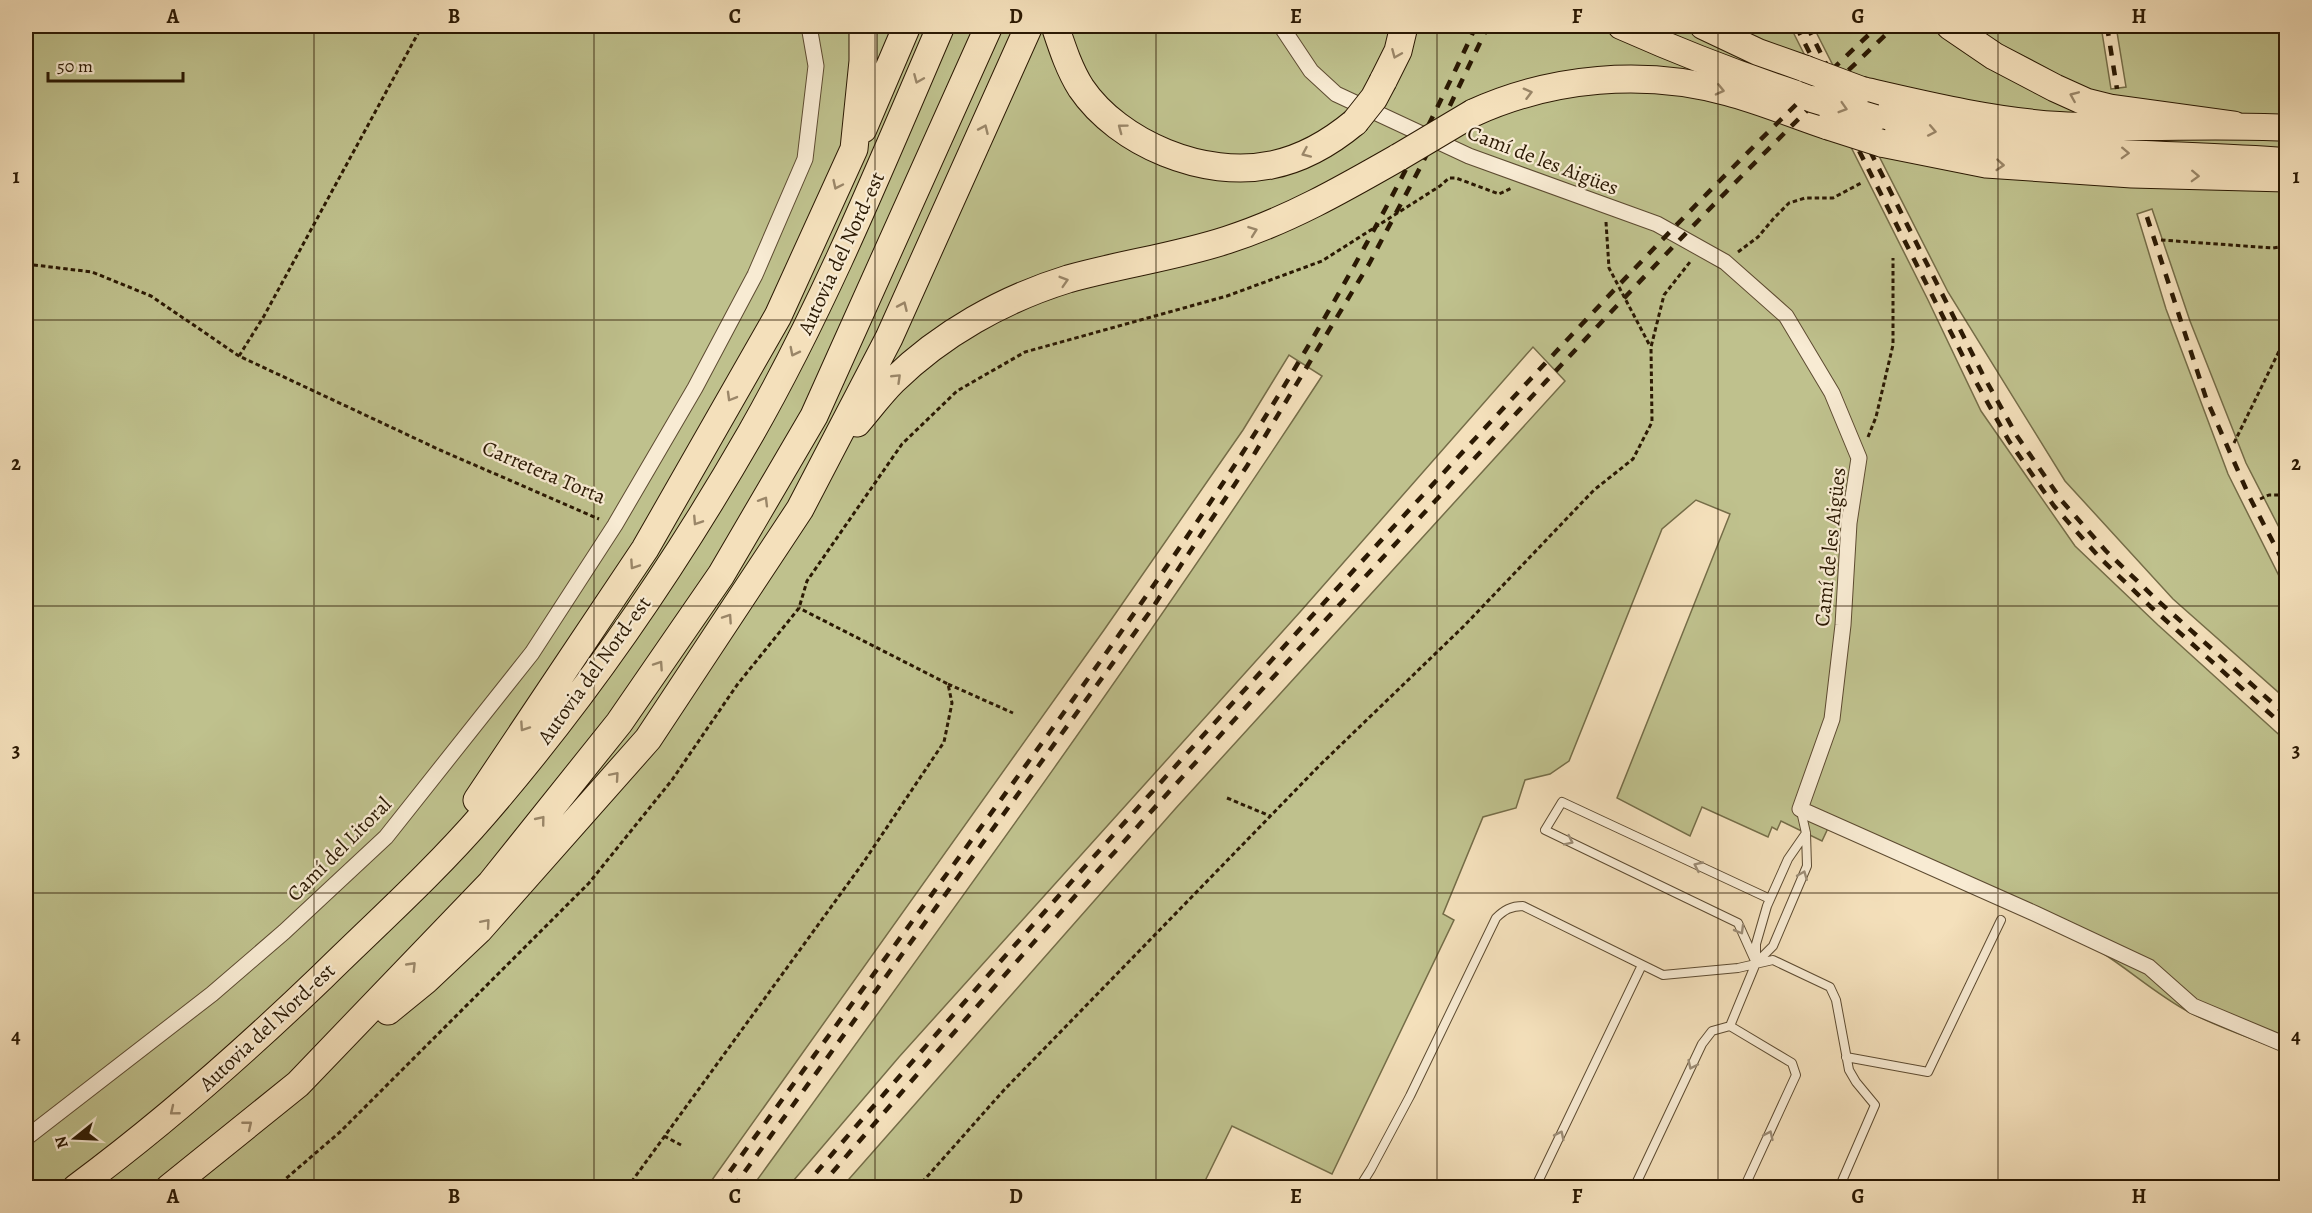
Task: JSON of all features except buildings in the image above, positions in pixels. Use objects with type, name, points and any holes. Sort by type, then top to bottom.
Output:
[{"type":"highway","points":[[854,149],[863,26]]},
{"type":"highway","points":[[432,871],[505,756],[645,549],[778,316],[907,26]]},
{"type":"highway","name":"Autovia del Nord-est","points":[[76,1188],[177,1109],[241,1054],[432,871],[497,798],[588,683],[643,606],[750,435],[795,351],[857,222],[941,26]]},
{"type":"highway","name":"Autovia del Nord-est","points":[[169,1188],[298,1084],[491,883],[619,723],[720,575],[814,416],[989,26]]},
{"type":"highway","points":[[298,1084],[426,980],[479,930],[648,739],[800,509],[831,453],[889,338],[1029,26]]},
{"type":"highway","points":[[1055,26],[1066,58],[1082,89],[1110,118],[1138,140],[1168,154],[1203,165],[1237,169],[1271,165],[1304,154],[1335,138],[1355,122],[1374,98],[1383,81],[1398,51],[1404,26]]},
{"type":"highway","points":[[1622,26],[1676,51],[1744,78],[1812,99],[1878,130],[1986,164],[2132,174],[2286,178]]},
{"type":"highway","points":[[1703,26],[1758,52],[1862,90],[1937,107],[2057,125],[2116,127],[2234,125],[2286,128]]},
{"type":"highway","points":[[1950,26],[1994,56],[2086,102],[2110,108],[2234,125]]},
{"type":"highway","points":[[831,453],[891,383],[912,363],[942,339],[983,315],[1029,293],[1068,279],[1206,246],[1274,223],[1317,204],[1473,113],[1509,98],[1548,87],[1599,80],[1651,80],[1698,85],[1729,92],[1828,126],[1934,132],[1997,142],[2111,152],[2286,161]]},
{"type":"street","name":"Carretera Torta","points":[[615,525],[696,388],[755,275],[805,159],[816,66],[809,26]]},
{"type":"street","name":"Camí de les Aigües","points":[[1281,26],[1311,71],[1336,94],[1469,156],[1657,225],[1725,262],[1786,316],[1832,393],[1859,458],[1849,523],[1843,625],[1832,719],[1800,809]]},
{"type":"street","name":"Camí del Litoral","points":[[26,1138],[212,994],[284,933],[386,837],[532,653],[615,525]]},
{"type":"street","points":[[1800,809],[2150,967],[2193,1006],[2286,1045]]},
{"type":"lane","points":[[1756,963],[1738,923],[1545,830],[1562,802],[1770,899]]},
{"type":"lane","points":[[1756,963],[1773,946],[1807,866],[1806,833],[1800,809]]},
{"type":"lane","points":[[1730,1026],[1756,963],[1756,944],[1770,899],[1788,859],[1806,833]]},
{"type":"lane","points":[[1359,1188],[1410,1096],[1496,918],[1504,910],[1513,906],[1523,906],[1662,975],[1738,968],[1773,960],[1830,987],[1836,1000],[1846,1057],[1856,1082],[1875,1105],[1839,1188]]},
{"type":"lane","points":[[1846,1057],[1928,1072],[2001,920]]},
{"type":"lane","points":[[1535,1188],[1642,965]]},
{"type":"lane","points":[[1634,1188],[1702,1044],[1712,1031],[1730,1026],[1792,1063],[1796,1075],[1744,1188]]},
{"type":"path","points":[[239,356],[264,316],[422,26]]},
{"type":"path","points":[[275,1188],[348,1125],[589,883],[672,780],[737,685],[799,608],[807,580],[903,444],[957,391],[1025,351],[1227,296],[1322,261],[1449,178],[1456,178],[1499,194],[1510,190],[1522,175]]},
{"type":"path","points":[[1725,262],[1758,237],[1790,203],[1805,198],[1833,198],[1863,182]]},
{"type":"path","points":[[1605,206],[1609,268],[1651,347]]},
{"type":"path","points":[[2161,240],[2273,248],[2286,246]]},
{"type":"path","points":[[916,1188],[1004,1090],[1270,816],[1464,626],[1594,490],[1633,459],[1652,422],[1651,347],[1664,295],[1701,249]]},
{"type":"path","points":[[1859,458],[1875,417],[1893,345],[1893,258]]},
{"type":"path","name":"Carretera Torta","points":[[26,264],[92,272],[151,296],[239,356],[440,450],[615,525]]},
{"type":"path","points":[[2234,443],[2286,337]]},
{"type":"path","points":[[2260,499],[2269,495],[2286,495]]},
{"type":"path","points":[[799,608],[948,684],[1013,713]]},
{"type":"path","points":[[627,1188],[863,863],[944,742],[952,703],[948,684]]},
{"type":"path","points":[[1227,798],[1270,816]]},
{"type":"path","points":[[664,1136],[681,1145]]},
{"type":"green space","points":[[26,26],[1790,26],[1928,300],[1981,411],[2075,546],[2286,741],[2286,1052],[2200,1018],[2166,998],[2101,952],[1830,824],[1822,841],[1781,821],[1777,830],[1772,827],[1768,837],[1702,807],[1690,836],[1617,798],[1730,514],[1696,500],[1662,529],[1569,761],[1550,774],[1525,780],[1516,808],[1483,817],[1443,914],[1454,920],[1332,1174],[1232,1126],[1202,1187],[842,1187],[1176,808],[1565,381],[1533,347],[1300,612],[899,1057],[788,1187],[752,1187],[1113,684],[1322,376],[1289,355],[1243,430],[1104,630],[707,1187],[26,1187]]},
{"type":"green space","points":[[1813,26],[2101,26],[2111,89],[2126,87],[2116,26],[2286,26],[2286,541],[2246,463],[2190,321],[2152,209],[2137,214],[2166,309],[2228,474],[2286,590],[2286,699],[2173,599],[2065,481],[1948,292]]},
{"type":"railway","points":[[718,1188],[1047,736],[1168,565],[1238,460],[1303,355],[1394,193],[1476,26]]},
{"type":"railway","points":[[733,1188],[1149,613],[1247,466],[1369,264],[1423,162],[1488,26]]},
{"type":"railway","points":[[1796,26],[1975,380],[2009,441],[2054,506],[2099,557],[2151,607],[2286,728]]},
{"type":"railway","points":[[1807,26],[1983,375],[2017,436],[2062,501],[2106,551],[2157,600],[2286,715]]},
{"type":"railway","points":[[803,1188],[1092,859],[1446,470],[1689,212],[1878,26]]},
{"type":"railway","points":[[819,1188],[1100,868],[1511,419],[1700,219],[1895,26]]},
{"type":"railway","points":[[2107,26],[2117,89]]},
{"type":"railway","points":[[2147,217],[2206,398],[2250,498],[2286,567]]}]
